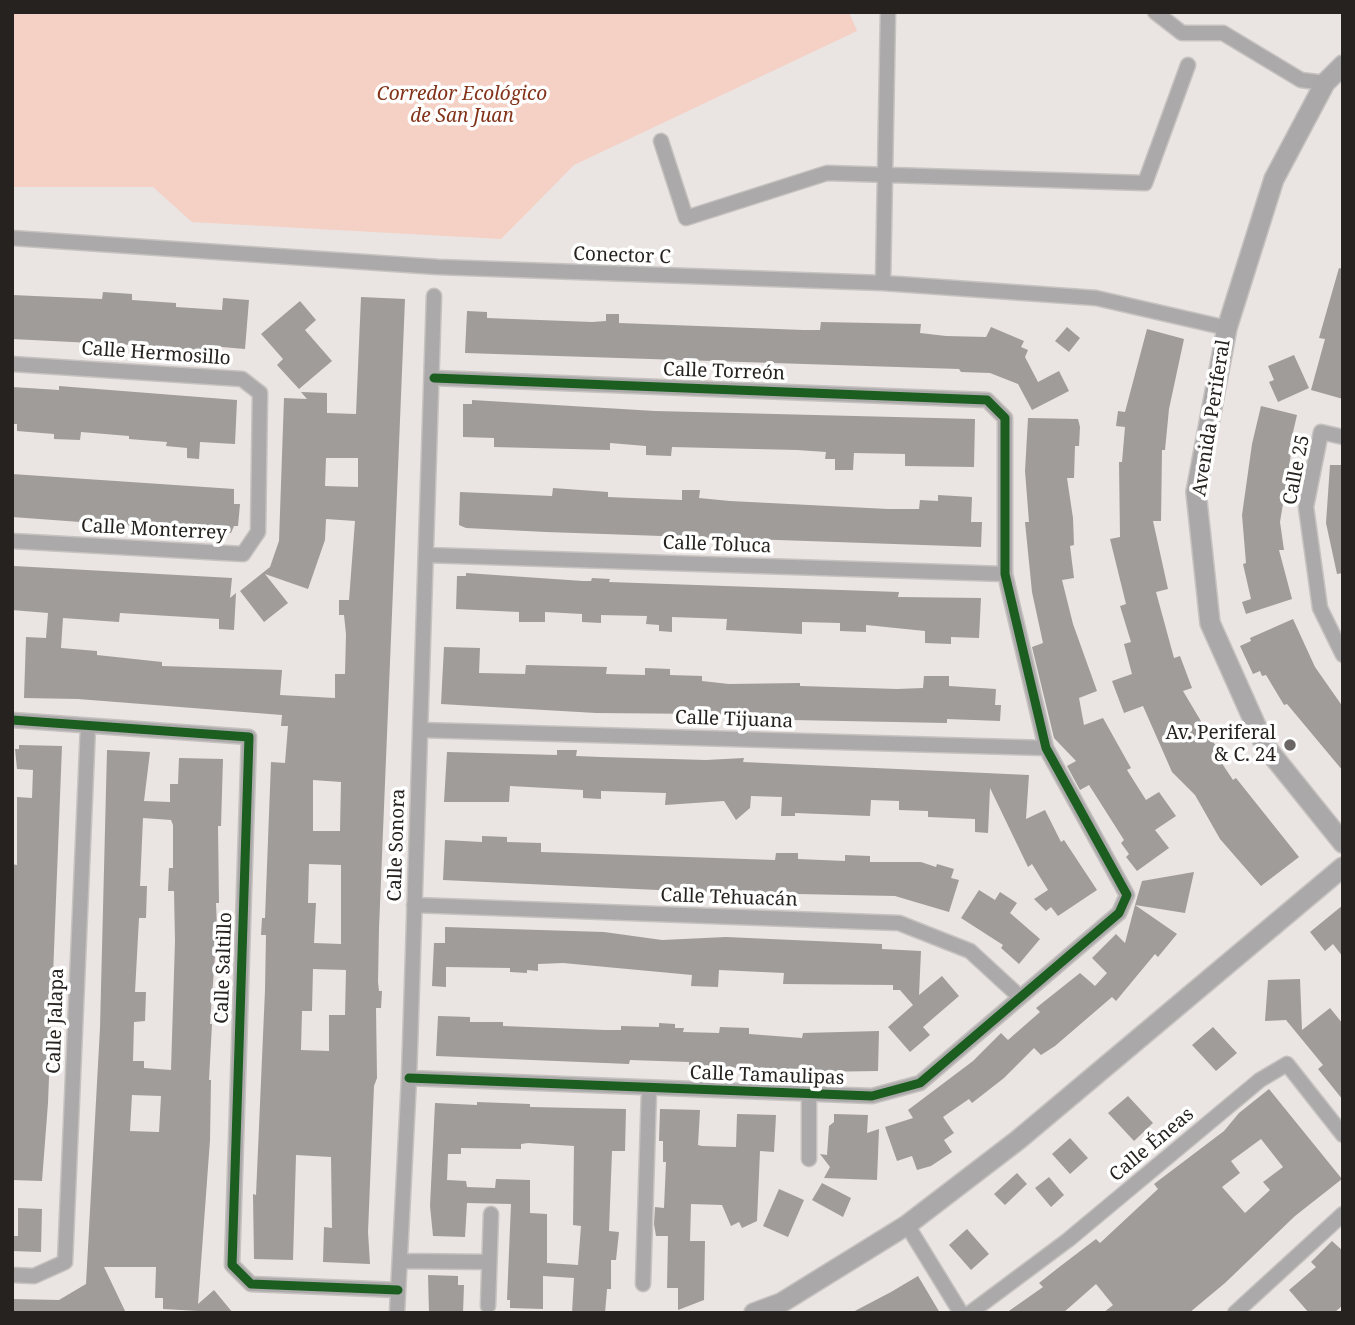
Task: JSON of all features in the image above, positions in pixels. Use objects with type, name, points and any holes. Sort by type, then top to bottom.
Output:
[{"type":"street","points":[[883,284],[888,12]]},
{"type":"street","points":[[1154,12],[1182,33],[1223,33],[1301,80],[1325,83]]},
{"type":"street","points":[[661,141],[685,218],[827,173],[1145,183],[1188,65]]},
{"type":"street","name":"Avenida Periferal","points":[[1343,65],[1325,83],[1274,179],[1227,328],[1196,492],[1210,623],[1265,746],[1343,843]]},
{"type":"street","name":"Conector C","points":[[12,238],[438,267],[883,284],[1096,298],[1227,328]]},
{"type":"street","name":"Calle Sonora","points":[[397,1313],[409,1078],[434,378],[434,296]]},
{"type":"street","name":"Calle Hermosillo","points":[[12,364],[242,379],[260,393],[260,425]]},
{"type":"street","name":"Calle Torreón","points":[[434,378],[988,400],[1005,418],[1005,574]]},
{"type":"street","name":"Calle Monterrey","points":[[12,541],[243,554],[258,532],[260,425]]},
{"type":"street","name":"Calle 25","points":[[1343,437],[1321,432],[1306,507],[1320,608],[1343,655]]},
{"type":"street","name":"Calle Toluca","points":[[426,555],[1005,574]]},
{"type":"street","points":[[1005,574],[1046,748]]},
{"type":"street","name":"Calle Saltillo","points":[[12,720],[249,737],[232,1265],[251,1284],[398,1290]]},
{"type":"street","name":"Calle Jalapa","points":[[12,1275],[34,1276],[65,1262],[88,726]]},
{"type":"street","name":"Calle Tijuana","points":[[420,730],[1046,748]]},
{"type":"street","name":"Calle Tamaulipas","points":[[409,1078],[809,1096],[872,1096],[920,1083],[1119,913],[1127,895],[1046,748]]},
{"type":"street","points":[[754,1313],[781,1303],[907,1225],[1018,1140],[1343,867]]},
{"type":"street","name":"Calle Tehuacán","points":[[414,905],[899,923],[970,951],[1020,997]]},
{"type":"street","name":"Calle Éneas","points":[[970,1313],[1068,1240],[1260,1080],[1287,1064],[1343,1135]]},
{"type":"street","points":[[643,1284],[649,1090]]},
{"type":"street","points":[[809,1096],[809,1159]]},
{"type":"street","points":[[488,1306],[491,1214]]},
{"type":"street","points":[[1235,1313],[1343,1214]]},
{"type":"street","points":[[907,1225],[961,1313]]},
{"type":"street","points":[[400,1261],[488,1262]]},
{"type":"green space","name":"Corredor Ecológico de San Juan","points":[[12,12],[849,12],[857,31],[574,165],[501,239],[192,222],[153,187],[12,187]]},
{"type":"building","points":[[1339,268],[1343,269],[1343,399],[1311,390],[1325,339],[1319,338]]},
{"type":"building","points":[[103,292],[132,294],[132,300],[176,303],[176,307],[222,310],[223,298],[249,300],[245,349],[210,346],[210,353],[132,345],[12,339],[12,295],[102,299]]},
{"type":"building","points":[[361,297],[405,299],[379,928],[378,982],[379,991],[382,991],[381,1008],[376,1008],[377,1078],[374,1086],[368,1232],[370,1264],[323,1262],[324,1227],[332,1228],[331,1157],[296,1155],[293,1260],[254,1259],[253,1194],[256,1195],[265,990],[266,935],[261,935],[262,918],[265,918],[271,762],[285,763],[288,726],[281,726],[282,715],[78,699],[24,698],[26,637],[46,638],[48,613],[12,610],[14,566],[232,578],[230,598],[236,593],[234,630],[219,629],[219,619],[120,613],[119,622],[63,618],[61,648],[162,662],[162,666],[282,670],[280,695],[335,698],[335,674],[345,674],[346,634],[344,615],[339,615],[339,600],[349,600],[355,521],[326,519],[325,540],[308,589],[265,574],[288,603],[264,622],[240,591],[270,567],[279,541],[284,398],[307,399],[301,392],[327,393],[327,413],[356,414]],"holes":[[[326,458],[358,458],[358,487],[325,486]],[[313,780],[341,782],[340,831],[313,831]],[[309,864],[341,865],[341,944],[314,943],[316,903],[308,903]],[[313,969],[346,970],[345,1015],[329,1015],[329,1051],[301,1050],[302,1011],[312,1011]]]},
{"type":"building","points":[[300,301],[316,320],[305,330],[332,361],[299,389],[277,365],[283,359],[261,334]]},
{"type":"building","points":[[467,311],[487,312],[487,318],[592,322],[606,321],[606,314],[619,314],[619,323],[804,330],[820,330],[821,322],[921,324],[920,333],[946,336],[986,337],[991,327],[1024,341],[1021,347],[1028,350],[1025,357],[1038,382],[1059,371],[1069,391],[1032,410],[1018,384],[990,373],[961,372],[959,369],[465,353]]},
{"type":"building","points":[[1067,327],[1080,338],[1069,352],[1055,341]]},
{"type":"building","points":[[1147,329],[1184,339],[1169,409],[1165,450],[1162,450],[1161,521],[1153,521],[1168,589],[1156,592],[1174,658],[1180,656],[1192,688],[1183,691],[1217,748],[1213,750],[1233,780],[1236,778],[1299,857],[1261,886],[1220,839],[1195,795],[1172,772],[1143,706],[1124,713],[1112,681],[1132,674],[1124,644],[1131,642],[1120,606],[1126,604],[1110,539],[1120,537],[1119,462],[1122,462],[1125,427],[1116,426],[1118,411],[1125,412]]},
{"type":"building","points":[[1294,355],[1309,388],[1278,402],[1269,382],[1274,380],[1268,366]]},
{"type":"building","points":[[59,386],[237,400],[235,444],[200,442],[199,459],[187,458],[187,448],[166,446],[167,442],[129,439],[129,436],[81,432],[80,440],[54,439],[54,434],[17,431],[17,424],[12,424],[12,387],[59,390]]},
{"type":"building","points":[[472,400],[655,411],[975,419],[974,467],[905,466],[905,454],[854,453],[853,470],[835,470],[835,459],[825,459],[826,452],[797,450],[672,447],[671,456],[646,455],[646,446],[610,443],[610,450],[494,447],[494,438],[463,437],[463,404],[472,404]]},
{"type":"building","points":[[1261,406],[1297,415],[1288,454],[1291,454],[1280,522],[1284,550],[1279,550],[1292,599],[1246,614],[1242,602],[1251,599],[1243,564],[1246,563],[1242,515],[1252,444]]},
{"type":"building","points":[[1028,418],[1078,419],[1080,427],[1079,446],[1075,446],[1074,478],[1067,478],[1073,518],[1074,545],[1070,546],[1074,578],[1062,580],[1073,624],[1097,691],[1079,698],[1084,725],[1103,718],[1131,768],[1127,770],[1146,800],[1159,792],[1176,816],[1155,830],[1169,848],[1137,871],[1126,857],[1129,854],[1121,843],[1124,840],[1089,785],[1080,790],[1067,766],[1076,761],[1054,738],[1032,647],[1043,643],[1032,592],[1025,522],[1029,522],[1025,471]]},
{"type":"building","points":[[1330,465],[1343,465],[1343,573],[1337,574],[1326,523]]},
{"type":"building","points":[[12,474],[234,489],[234,504],[240,504],[238,526],[234,526],[231,533],[12,517]]},
{"type":"building","points":[[553,488],[608,492],[608,497],[682,500],[682,490],[700,490],[699,498],[888,509],[919,509],[920,500],[938,501],[938,495],[972,497],[971,522],[982,522],[981,547],[546,532],[466,528],[459,525],[460,492],[552,496]]},
{"type":"building","points":[[466,573],[583,581],[591,581],[592,578],[610,579],[609,582],[899,592],[898,597],[981,598],[979,638],[951,637],[951,644],[925,643],[925,631],[866,625],[866,632],[840,631],[840,623],[802,622],[802,634],[726,630],[727,619],[672,617],[672,632],[659,631],[659,625],[646,624],[647,616],[601,615],[601,623],[582,622],[582,614],[545,612],[545,622],[519,622],[519,612],[456,609],[457,576],[466,576]]},
{"type":"building","points":[[1293,619],[1315,667],[1343,707],[1343,771],[1287,704],[1284,705],[1266,675],[1262,676],[1260,671],[1253,674],[1240,646],[1251,641],[1250,638]]},
{"type":"building","points":[[444,647],[480,648],[479,673],[525,674],[526,665],[607,667],[606,674],[645,675],[645,668],[670,669],[670,675],[702,676],[702,681],[729,684],[800,683],[800,686],[897,689],[923,688],[924,676],[949,676],[949,686],[996,689],[995,705],[1001,705],[1000,721],[947,719],[947,723],[741,719],[707,714],[596,713],[441,704]]},
{"type":"building","points":[[19,745],[62,746],[48,1103],[42,1181],[12,1180],[12,864],[17,865],[17,797],[32,798],[33,770],[17,769],[15,749],[19,749]]},
{"type":"building","points":[[107,750],[150,752],[144,801],[170,802],[170,784],[178,784],[179,758],[223,759],[221,826],[218,826],[219,903],[216,903],[217,928],[210,1024],[210,1140],[198,1304],[214,1290],[233,1313],[163,1309],[163,1298],[155,1298],[156,1267],[104,1267],[126,1313],[12,1313],[12,1299],[59,1300],[86,1284],[100,1028]],"holes":[[[143,818],[171,820],[173,825],[173,868],[169,868],[168,891],[174,891],[175,941],[171,1070],[144,1068],[144,1061],[133,1061],[134,1022],[145,1021],[146,992],[135,992],[139,918],[146,918],[147,886],[140,886]],[[132,1095],[161,1096],[159,1132],[130,1131]]]},
{"type":"building","points":[[557,750],[577,750],[576,756],[706,760],[744,758],[743,762],[1029,775],[1026,819],[1045,810],[1061,842],[1064,840],[1097,890],[1058,916],[1051,907],[1046,911],[1034,899],[1048,890],[1032,864],[1028,867],[990,788],[988,833],[975,832],[975,819],[928,817],[928,811],[899,810],[899,801],[871,800],[870,816],[795,813],[795,816],[781,816],[782,797],[751,796],[750,808],[736,820],[724,801],[665,805],[666,793],[601,791],[601,799],[583,798],[583,790],[510,786],[509,802],[444,802],[447,752],[557,755]]},
{"type":"building","points":[[482,836],[507,837],[507,842],[541,843],[541,852],[775,860],[776,853],[798,853],[798,859],[845,861],[845,855],[870,856],[870,862],[921,862],[936,867],[937,864],[954,869],[951,878],[959,880],[949,912],[895,896],[701,892],[443,880],[445,840],[482,842]]},
{"type":"building","points":[[1194,872],[1185,913],[1135,905],[1142,881]]},
{"type":"building","points":[[979,890],[995,900],[1000,892],[1017,903],[1010,913],[1040,939],[1019,964],[1001,948],[1003,945],[961,918]]},
{"type":"building","points":[[1135,905],[1177,934],[1158,957],[1155,954],[1116,1001],[1112,997],[1041,1055],[1034,1048],[1004,1078],[972,1103],[969,1099],[943,1117],[954,1133],[944,1140],[952,1152],[931,1166],[917,1170],[912,1156],[897,1161],[885,1127],[913,1118],[908,1110],[973,1061],[1001,1033],[1008,1040],[1040,1012],[1036,1008],[1080,973],[1095,986],[1107,973],[1092,958],[1116,934],[1125,943]]},
{"type":"building","points":[[1343,905],[1343,957],[1333,944],[1325,951],[1310,932]]},
{"type":"building","points":[[445,927],[604,932],[662,940],[726,937],[882,944],[882,949],[921,951],[919,995],[942,976],[959,996],[923,1027],[930,1035],[910,1052],[888,1027],[913,1005],[900,990],[893,990],[893,985],[783,984],[784,973],[719,970],[718,987],[691,986],[692,975],[563,963],[538,964],[538,971],[527,970],[527,973],[510,972],[510,968],[446,967],[446,987],[432,986],[434,943],[445,943]]},
{"type":"building","points":[[1300,979],[1302,1030],[1330,1008],[1343,1024],[1343,1100],[1318,1069],[1323,1065],[1286,1020],[1265,1021],[1268,980]]},
{"type":"building","points":[[438,1016],[470,1017],[470,1022],[503,1022],[503,1026],[605,1030],[621,1030],[621,1026],[659,1027],[659,1023],[675,1024],[675,1028],[684,1028],[683,1032],[719,1033],[720,1027],[749,1028],[749,1034],[802,1038],[803,1033],[879,1031],[878,1071],[812,1072],[689,1065],[689,1062],[630,1060],[629,1064],[436,1056]]},
{"type":"building","points":[[1213,1027],[1237,1053],[1216,1071],[1192,1045]]},
{"type":"building","points":[[1269,1089],[1342,1179],[1295,1216],[1225,1283],[1189,1313],[1103,1313],[1113,1305],[1096,1284],[1063,1313],[1006,1313],[1043,1287],[1039,1283],[1096,1239],[1100,1243],[1158,1189],[1154,1184],[1224,1131],[1239,1113]],"holes":[[[1261,1139],[1283,1167],[1263,1182],[1270,1190],[1245,1213],[1222,1187],[1240,1173],[1231,1161]]]},
{"type":"building","points":[[1128,1096],[1153,1123],[1134,1141],[1108,1113]]},
{"type":"building","points":[[477,1102],[530,1104],[530,1107],[626,1109],[625,1151],[612,1151],[609,1231],[619,1232],[616,1260],[611,1260],[611,1289],[607,1289],[605,1313],[572,1313],[574,1278],[543,1276],[543,1309],[510,1308],[510,1300],[507,1300],[511,1204],[467,1203],[465,1237],[433,1236],[430,1206],[435,1103],[477,1105]],"holes":[[[528,1143],[574,1146],[573,1225],[581,1226],[578,1265],[547,1263],[547,1214],[530,1213],[530,1180],[496,1179],[495,1188],[467,1187],[466,1181],[447,1180],[448,1154],[461,1154],[461,1148],[521,1149],[521,1144]]]},
{"type":"building","points":[[660,1109],[700,1110],[698,1145],[702,1146],[736,1147],[737,1114],[776,1115],[774,1152],[760,1151],[757,1221],[742,1228],[739,1222],[731,1226],[722,1205],[691,1204],[690,1241],[705,1241],[704,1300],[678,1310],[678,1288],[667,1288],[668,1236],[656,1236],[654,1224],[655,1207],[664,1208],[666,1162],[663,1162],[663,1141],[659,1141]]},
{"type":"building","points":[[834,1114],[868,1115],[867,1133],[879,1129],[877,1180],[824,1178],[830,1167],[820,1154],[827,1155],[829,1126],[834,1122]]},
{"type":"building","points":[[1070,1138],[1088,1158],[1070,1174],[1052,1154]]},
{"type":"building","points":[[1017,1173],[1027,1184],[1005,1205],[994,1194]]},
{"type":"building","points":[[1049,1177],[1064,1195],[1051,1207],[1035,1188]]},
{"type":"building","points":[[822,1183],[851,1198],[843,1217],[812,1200]]},
{"type":"building","points":[[779,1189],[804,1200],[788,1237],[763,1226]]},
{"type":"building","points":[[18,1208],[42,1209],[41,1252],[12,1251],[12,1236],[18,1236]]},
{"type":"building","points":[[967,1229],[989,1254],[971,1270],[949,1245]]},
{"type":"building","points":[[1332,1241],[1343,1251],[1343,1305],[1334,1313],[1309,1313],[1289,1290],[1316,1267],[1311,1262]]},
{"type":"building","points":[[428,1275],[458,1276],[458,1285],[464,1285],[463,1313],[429,1313]]},
{"type":"building","points":[[918,1276],[940,1313],[851,1313],[891,1292]]},
{"type":"cycle path","points":[[409,1078],[872,1096],[920,1083],[1119,913],[1127,895],[1046,748],[1005,574],[1005,418],[987,400],[434,378]]},
{"type":"cycle path","points":[[12,720],[249,737],[232,1265],[251,1284],[398,1290]]},
{"type":"place","name":"Av. Periferal & C. 24","points":[[1290,745]]}]
